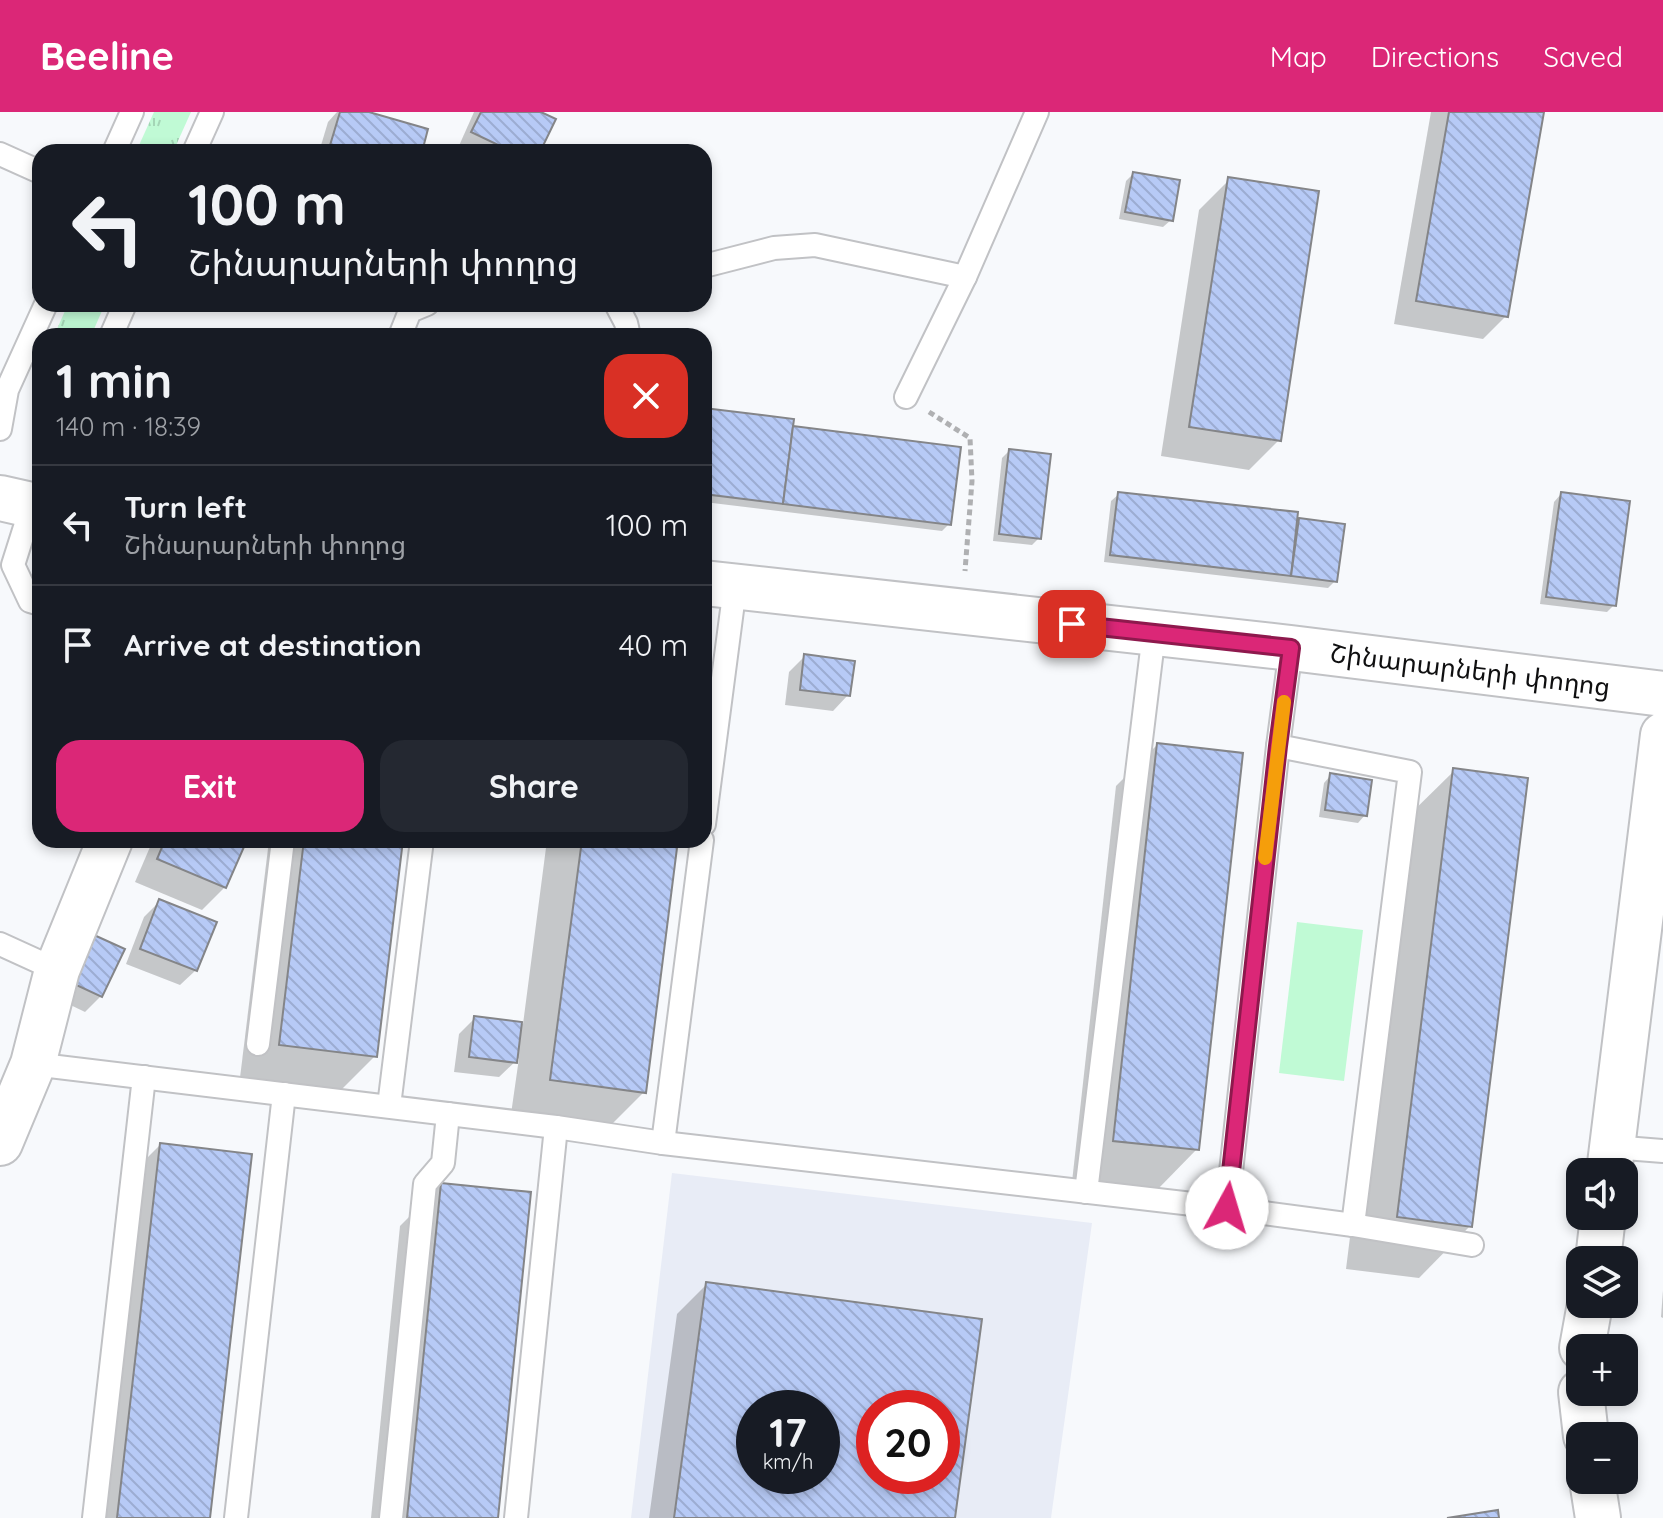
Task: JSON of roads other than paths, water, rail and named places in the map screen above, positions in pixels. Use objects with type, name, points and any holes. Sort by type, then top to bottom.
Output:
[{"type":"street","name":"Շինարարների փողոց","points":[[719,585],[1291,648],[1663,694]]},
{"type":"street","points":[[1610,1158],[1663,735]]},
{"type":"street","points":[[0,1143],[33,1064],[57,970],[107,848]]},
{"type":"street","points":[[1594,1494],[1598,1518]]},
{"type":"lane","points":[[118,144],[132,112]]},
{"type":"lane","points":[[198,144],[212,112]]},
{"type":"lane","points":[[906,397],[965,277],[1037,112]]},
{"type":"lane","points":[[0,154],[32,168]]},
{"type":"lane","points":[[712,264],[774,248],[815,245],[965,277]]},
{"type":"lane","points":[[0,429],[7,390],[32,335]]},
{"type":"lane","points":[[24,503],[13,565],[32,602]]},
{"type":"lane","points":[[712,697],[719,585]]},
{"type":"lane","points":[[1086,1192],[1154,633]]},
{"type":"lane","points":[[1227,1208],[1291,648]]},
{"type":"lane","points":[[1278,746],[1410,772],[1353,1225]]},
{"type":"lane","points":[[258,1044],[282,848]]},
{"type":"lane","points":[[389,1106],[421,848]]},
{"type":"lane","points":[[663,1143],[701,848]]},
{"type":"lane","points":[[0,944],[57,970]]},
{"type":"lane","points":[[33,1064],[389,1106],[663,1143],[1227,1208],[1472,1245]]},
{"type":"lane","points":[[94,1518],[144,1077]]},
{"type":"lane","points":[[236,1518],[284,1094]]},
{"type":"lane","points":[[391,1518],[425,1184],[443,1163],[448,1114]]},
{"type":"lane","points":[[516,1518],[556,1127]]},
{"type":"lane","points":[[1622,1158],[1663,1151]]}]
